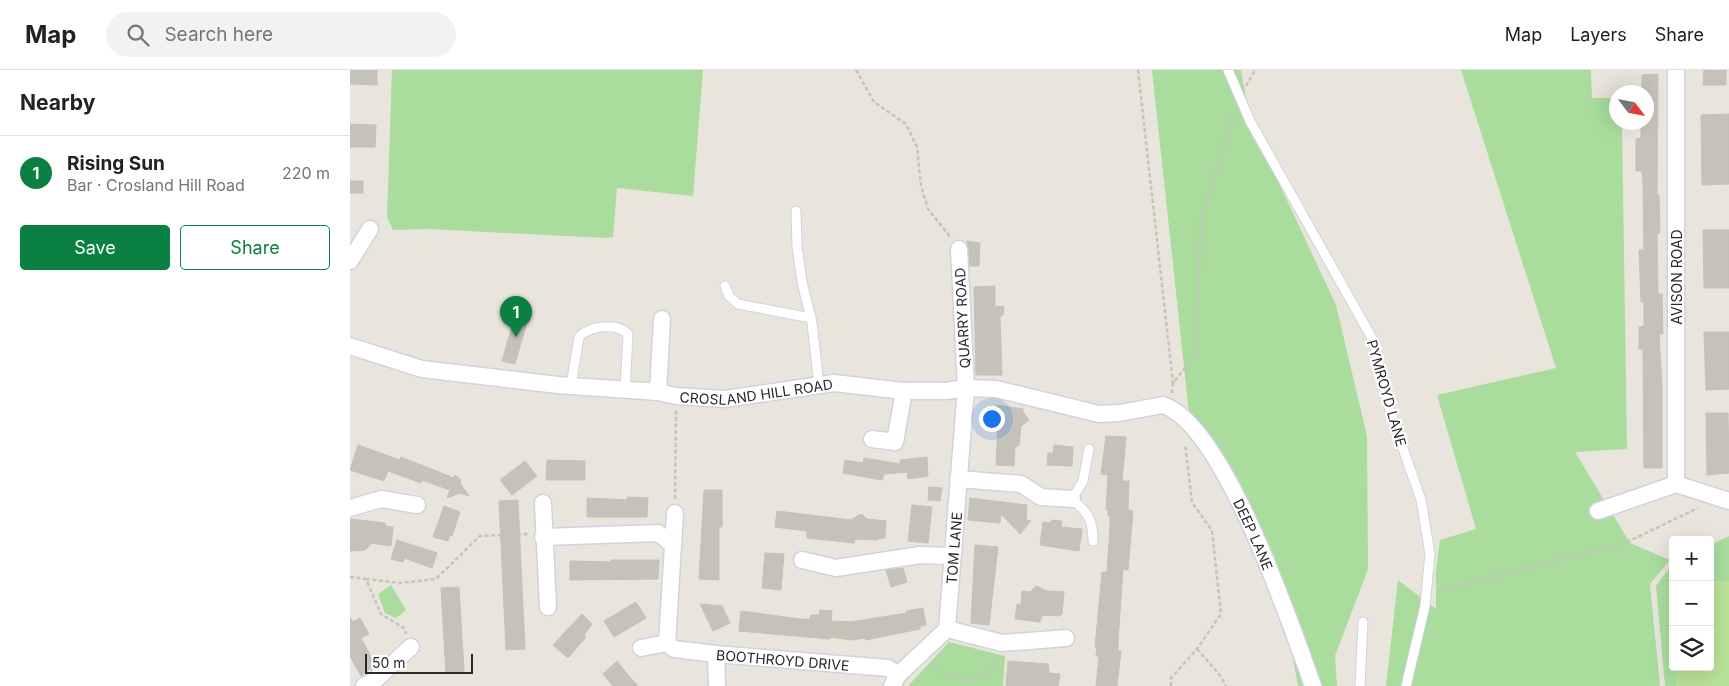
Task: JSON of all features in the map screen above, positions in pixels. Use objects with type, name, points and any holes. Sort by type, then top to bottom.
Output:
[{"type":"street","name":"AVISON ROAD","points":[[1676,70],[1676,484]]},
{"type":"street","points":[[350,261],[370,229]]},
{"type":"street","name":"QUARRY ROAD","points":[[959,249],[966,388]]},
{"type":"street","points":[[658,392],[662,319]]},
{"type":"street","name":"CROSLAND HILL ROAD","points":[[350,346],[422,369],[571,386],[658,392],[676,396],[725,399],[834,383],[904,391],[946,391],[966,388],[996,389],[1099,414],[1171,409]]},
{"type":"street","name":"TOM LANE","points":[[947,629],[966,388]]},
{"type":"street","points":[[872,439],[895,442],[904,391]]},
{"type":"street","name":"DEEP LANE","points":[[1171,409],[1205,441],[1258,539],[1313,686]]},
{"type":"street","points":[[958,479],[1021,484],[1041,497],[1072,499]]},
{"type":"street","points":[[1598,512],[1676,484],[1724,499]]},
{"type":"street","points":[[350,508],[381,499],[417,504]]},
{"type":"street","points":[[543,503],[543,537],[548,608]]},
{"type":"street","points":[[667,643],[675,513]]},
{"type":"street","points":[[543,537],[658,533],[672,544]]},
{"type":"street","points":[[802,560],[836,568],[920,555],[952,556]]},
{"type":"street","points":[[895,681],[947,629],[1002,644],[1066,638]]},
{"type":"street","name":"BOOTHROYD DRIVE","points":[[640,648],[667,643],[674,649],[716,654],[888,668],[895,681]]},
{"type":"street","points":[[364,686],[374,681],[411,647]]},
{"type":"street","points":[[716,654],[717,686]]},
{"type":"lane","name":"PYMROYD LANE","points":[[1228,70],[1250,121],[1373,340],[1390,411],[1420,500],[1430,554],[1426,593],[1406,686]]},
{"type":"lane","points":[[796,211],[796,246],[811,318],[819,386]]},
{"type":"lane","points":[[725,286],[729,296],[738,304],[811,318]]},
{"type":"lane","points":[[571,386],[576,344],[579,337],[590,328],[616,328],[624,329],[628,334],[625,390]]},
{"type":"lane","points":[[1089,449],[1083,481],[1072,499],[1084,510],[1093,524],[1093,541]]},
{"type":"lane","points":[[1360,686],[1363,622]]},
{"type":"path","points":[[856,70],[874,102],[906,124],[917,147],[921,186],[928,209],[959,249]]},
{"type":"path","points":[[1138,70],[1173,383],[1171,409],[1192,502],[1212,531],[1221,614],[1197,649],[1171,678],[1172,686]]},
{"type":"path","points":[[1173,383],[1196,354],[1201,218],[1240,98]]},
{"type":"path","points":[[675,513],[676,396]]},
{"type":"path","points":[[1426,593],[1625,543],[1724,499]]},
{"type":"path","points":[[350,577],[399,583],[436,579],[480,536],[531,534],[543,537]]},
{"type":"path","points":[[366,579],[381,614],[404,628],[411,647]]},
{"type":"path","points":[[923,652],[940,673],[956,679],[972,681],[985,676],[996,664],[1002,644]]},
{"type":"path","points":[[1197,649],[1219,674],[1226,686]]},
{"type":"green space","points":[[392,70],[703,70],[693,196],[617,188],[613,237],[605,238],[429,229],[393,230],[387,217]]},
{"type":"green space","points":[[1152,70],[1241,70],[1250,121],[1336,305],[1367,436],[1368,569],[1335,656],[1337,686],[1298,686],[1274,556],[1212,438],[1189,413]]},
{"type":"green space","points":[[1461,70],[1591,70],[1592,98],[1609,98],[1609,130],[1622,130],[1627,449],[1575,452],[1630,543],[1669,560],[1650,584],[1660,686],[1386,686],[1398,580],[1436,609],[1436,571],[1440,540],[1476,529],[1437,395],[1556,368]]},
{"type":"green space","points":[[1729,536],[1729,686],[1665,686],[1656,586],[1669,568],[1669,671],[1714,671],[1714,543]]},
{"type":"green space","points":[[1714,581],[1729,581],[1729,686],[1676,686],[1675,671],[1714,671]]},
{"type":"green space","points":[[391,585],[406,610],[396,618],[385,613],[378,594]]},
{"type":"green space","points":[[949,642],[1005,656],[1003,686],[908,686]]},
{"type":"building","points":[[350,70],[377,70],[377,85],[350,84]]},
{"type":"building","points":[[1704,70],[1726,70],[1726,85],[1703,85]]},
{"type":"building","points":[[1658,74],[1657,195],[1659,195],[1660,233],[1657,233],[1658,294],[1662,294],[1663,334],[1659,334],[1662,387],[1662,468],[1644,468],[1643,349],[1639,349],[1639,327],[1644,326],[1644,302],[1641,302],[1639,250],[1644,250],[1643,183],[1642,171],[1636,171],[1636,139],[1641,138],[1641,130],[1654,130],[1654,85],[1642,85],[1642,75]]},
{"type":"building","points":[[1729,114],[1729,184],[1702,185],[1701,115]]},
{"type":"building","points":[[350,124],[376,125],[375,147],[350,147]]},
{"type":"building","points":[[350,181],[363,181],[363,193],[350,193]]},
{"type":"building","points":[[1703,230],[1729,230],[1729,288],[1704,288]]},
{"type":"building","points":[[967,241],[980,243],[979,266],[970,266]]},
{"type":"building","points":[[995,286],[995,307],[1004,306],[1003,315],[1000,317],[1002,375],[976,375],[974,287]]},
{"type":"building","points":[[514,319],[526,322],[515,364],[502,361]]},
{"type":"building","points":[[1704,332],[1729,332],[1729,389],[1706,390]]},
{"type":"building","points":[[997,405],[1023,409],[1029,420],[1021,426],[1019,445],[1015,447],[1014,466],[996,465],[998,422],[995,422]]},
{"type":"building","points":[[1706,413],[1728,413],[1729,473],[1707,475]]},
{"type":"building","points":[[1106,436],[1126,437],[1122,481],[1129,481],[1128,510],[1133,511],[1128,570],[1123,569],[1118,642],[1118,651],[1121,651],[1117,686],[1096,686],[1099,656],[1096,656],[1097,647],[1095,647],[1102,572],[1107,572],[1110,528],[1110,516],[1108,516],[1108,510],[1106,510],[1108,475],[1101,474]]},
{"type":"building","points":[[358,445],[400,460],[401,457],[454,478],[455,475],[461,480],[460,483],[469,496],[460,493],[447,498],[450,490],[422,480],[421,483],[388,471],[384,481],[350,470]]},
{"type":"building","points":[[1054,445],[1073,447],[1072,466],[1047,465],[1048,453],[1053,453]]},
{"type":"building","points":[[927,457],[928,476],[908,479],[907,472],[884,474],[882,480],[843,473],[845,460],[863,463],[864,458],[901,464],[900,460]]},
{"type":"building","points":[[547,460],[585,461],[585,480],[546,480]]},
{"type":"building","points":[[525,461],[537,476],[512,495],[500,480]]},
{"type":"building","points":[[929,487],[942,488],[940,501],[928,500]]},
{"type":"building","points":[[704,490],[722,490],[722,527],[719,527],[719,580],[699,579]]},
{"type":"building","points":[[627,497],[648,498],[647,517],[587,517],[587,498],[627,500]]},
{"type":"building","points":[[970,498],[1027,505],[1026,520],[1031,521],[1020,534],[1001,514],[1000,523],[968,520]]},
{"type":"building","points":[[518,500],[525,649],[506,650],[499,501]]},
{"type":"building","points":[[912,505],[932,507],[928,543],[908,541]]},
{"type":"building","points":[[444,506],[460,512],[452,536],[450,535],[448,541],[433,537]]},
{"type":"building","points":[[777,511],[851,520],[859,515],[863,515],[867,519],[886,521],[885,538],[879,538],[878,540],[855,539],[854,543],[807,538],[807,531],[775,527]]},
{"type":"building","points":[[350,519],[385,523],[385,526],[393,527],[391,546],[372,543],[365,550],[350,551]]},
{"type":"building","points":[[1052,520],[1062,521],[1061,527],[1082,529],[1079,551],[1040,545],[1043,522],[1051,523]]},
{"type":"building","points":[[397,540],[437,553],[432,568],[404,558],[403,562],[391,559]]},
{"type":"building","points":[[975,545],[998,547],[989,625],[971,623]]},
{"type":"building","points":[[765,553],[784,554],[781,590],[762,588]]},
{"type":"building","points":[[611,560],[659,560],[658,579],[570,580],[570,561],[611,562]]},
{"type":"building","points":[[903,568],[907,582],[891,587],[886,570]]},
{"type":"building","points":[[1036,586],[1047,591],[1064,592],[1062,614],[1059,616],[1042,615],[1040,622],[1015,619],[1017,604],[1021,605],[1022,591],[1030,592]]},
{"type":"building","points":[[459,587],[464,672],[446,674],[441,588]]},
{"type":"building","points":[[636,602],[646,618],[614,637],[604,621]]},
{"type":"building","points":[[700,604],[722,606],[730,623],[713,631]]},
{"type":"building","points":[[923,608],[926,625],[920,626],[920,629],[866,640],[865,638],[852,640],[830,637],[830,639],[739,631],[741,611],[810,619],[811,615],[819,615],[820,610],[832,611],[831,621],[851,622],[907,613],[906,611]]},
{"type":"building","points":[[582,614],[592,624],[584,635],[586,637],[568,658],[553,645]]},
{"type":"building","points":[[350,617],[353,622],[360,618],[369,634],[361,638],[375,665],[361,676],[350,656]]},
{"type":"building","points":[[617,661],[638,686],[613,686],[603,674]]},
{"type":"building","points":[[1008,661],[1048,664],[1049,673],[1060,674],[1058,686],[1006,686]]},
{"type":"place","name":"Rising Sun","points":[[516,337]]}]
